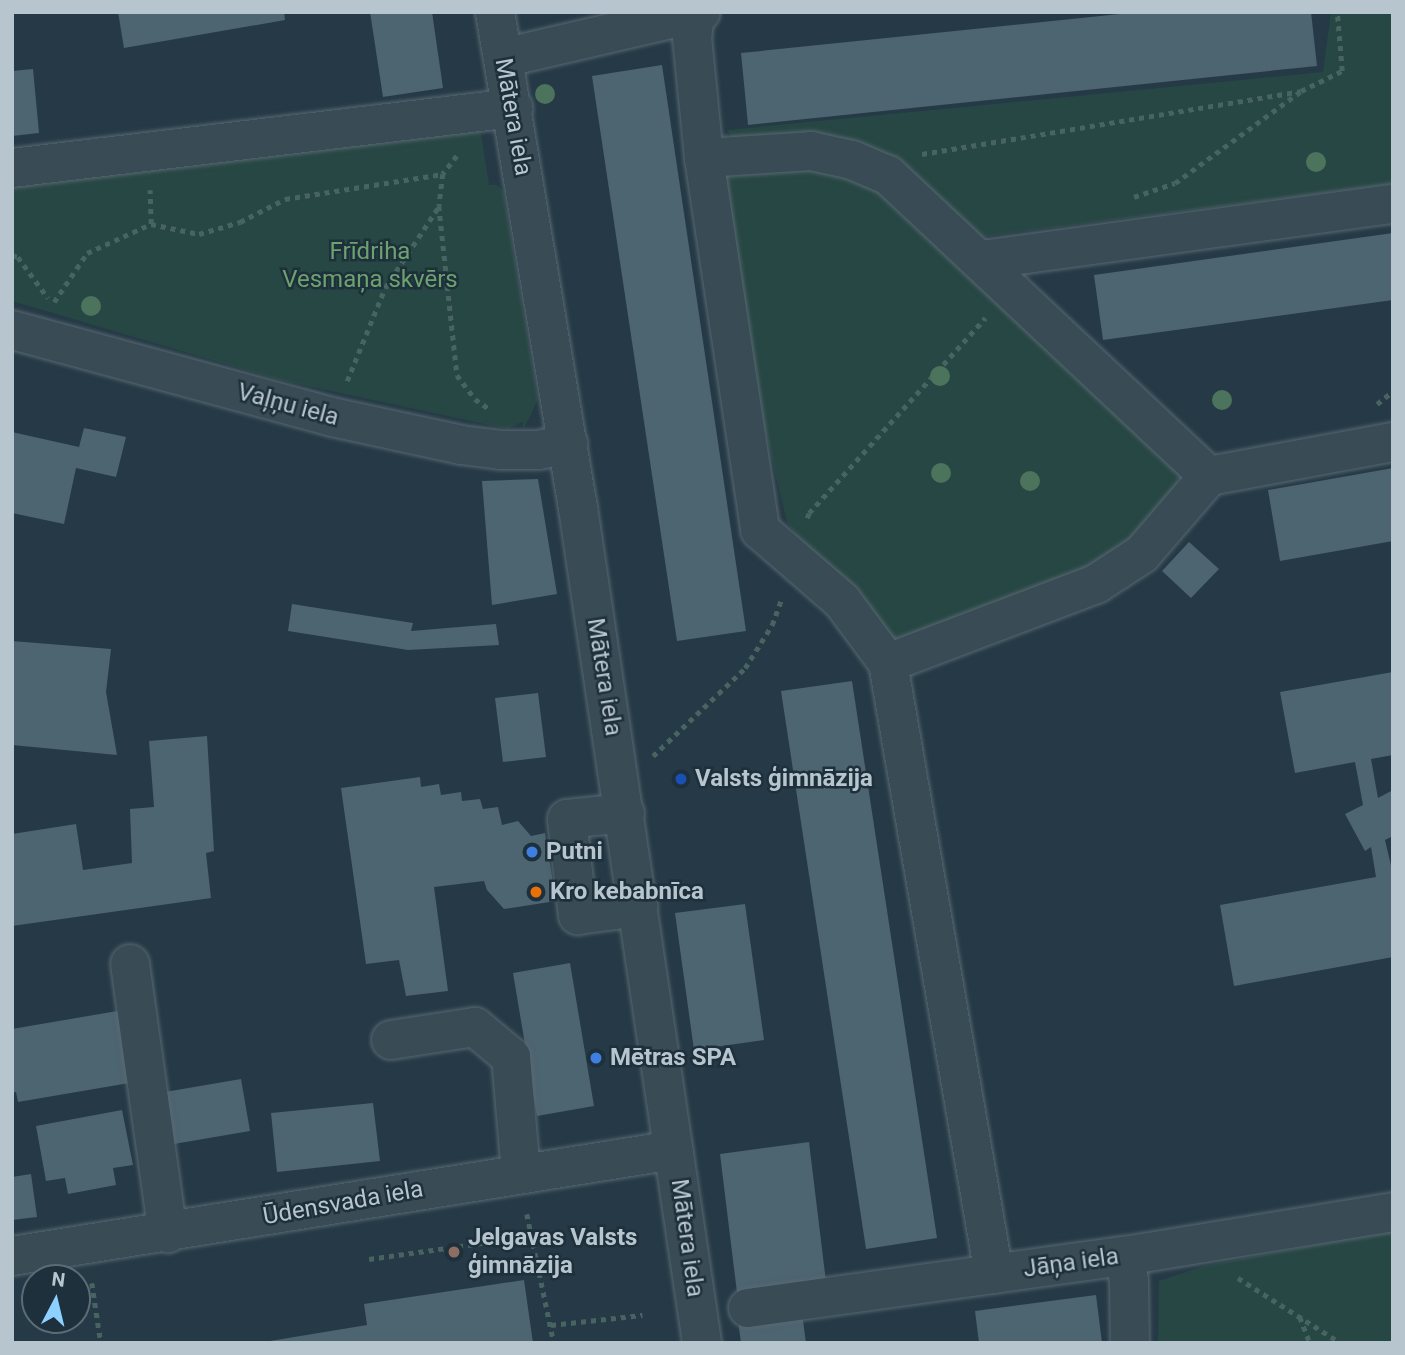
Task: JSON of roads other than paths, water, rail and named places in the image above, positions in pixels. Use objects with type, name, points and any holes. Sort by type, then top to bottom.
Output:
[{"type":"street","name":"Mātera iela","points":[[495,12],[568,444],[702,1343]]},
{"type":"street","points":[[503,58],[698,13],[692,37],[704,158],[760,530],[842,601],[888,663],[994,1274]]},
{"type":"street","points":[[12,168],[513,108]]},
{"type":"street","points":[[704,158],[811,151],[852,160],[888,175],[982,260],[1209,476]]},
{"type":"street","points":[[982,260],[1393,204]]},
{"type":"street","name":"Vaļņu iela","points":[[12,330],[332,417],[489,450],[538,450],[568,444]]},
{"type":"street","points":[[888,663],[1096,584],[1142,554],[1209,476],[1393,442]]},
{"type":"street","points":[[625,813],[567,819],[578,915],[638,907]]},
{"type":"street","points":[[130,964],[168,1233]]},
{"type":"street","points":[[391,1040],[475,1027],[511,1057],[521,1173]]},
{"type":"street","name":"Ūdensvada iela","points":[[12,1256],[674,1150]]},
{"type":"street","name":"Jāņa iela","points":[[748,1308],[1125,1256],[1393,1212]]},
{"type":"street","points":[[1125,1256],[1129,1282],[1130,1343]]},
{"type":"place","name":"Valsts ģimnāzija","points":[[681,779]]},
{"type":"place","name":"Putni","points":[[532,852]]},
{"type":"place","name":"Kro kebabnīca","points":[[536,892]]},
{"type":"place","name":"Mētras SPA","points":[[596,1058]]},
{"type":"place","name":"Jelgavas Valsts ģimnāzija","points":[[454,1252]]},
{"type":"park label","name":"Frīdriha Vesmaņa skvērs","points":[[370,266]]}]
